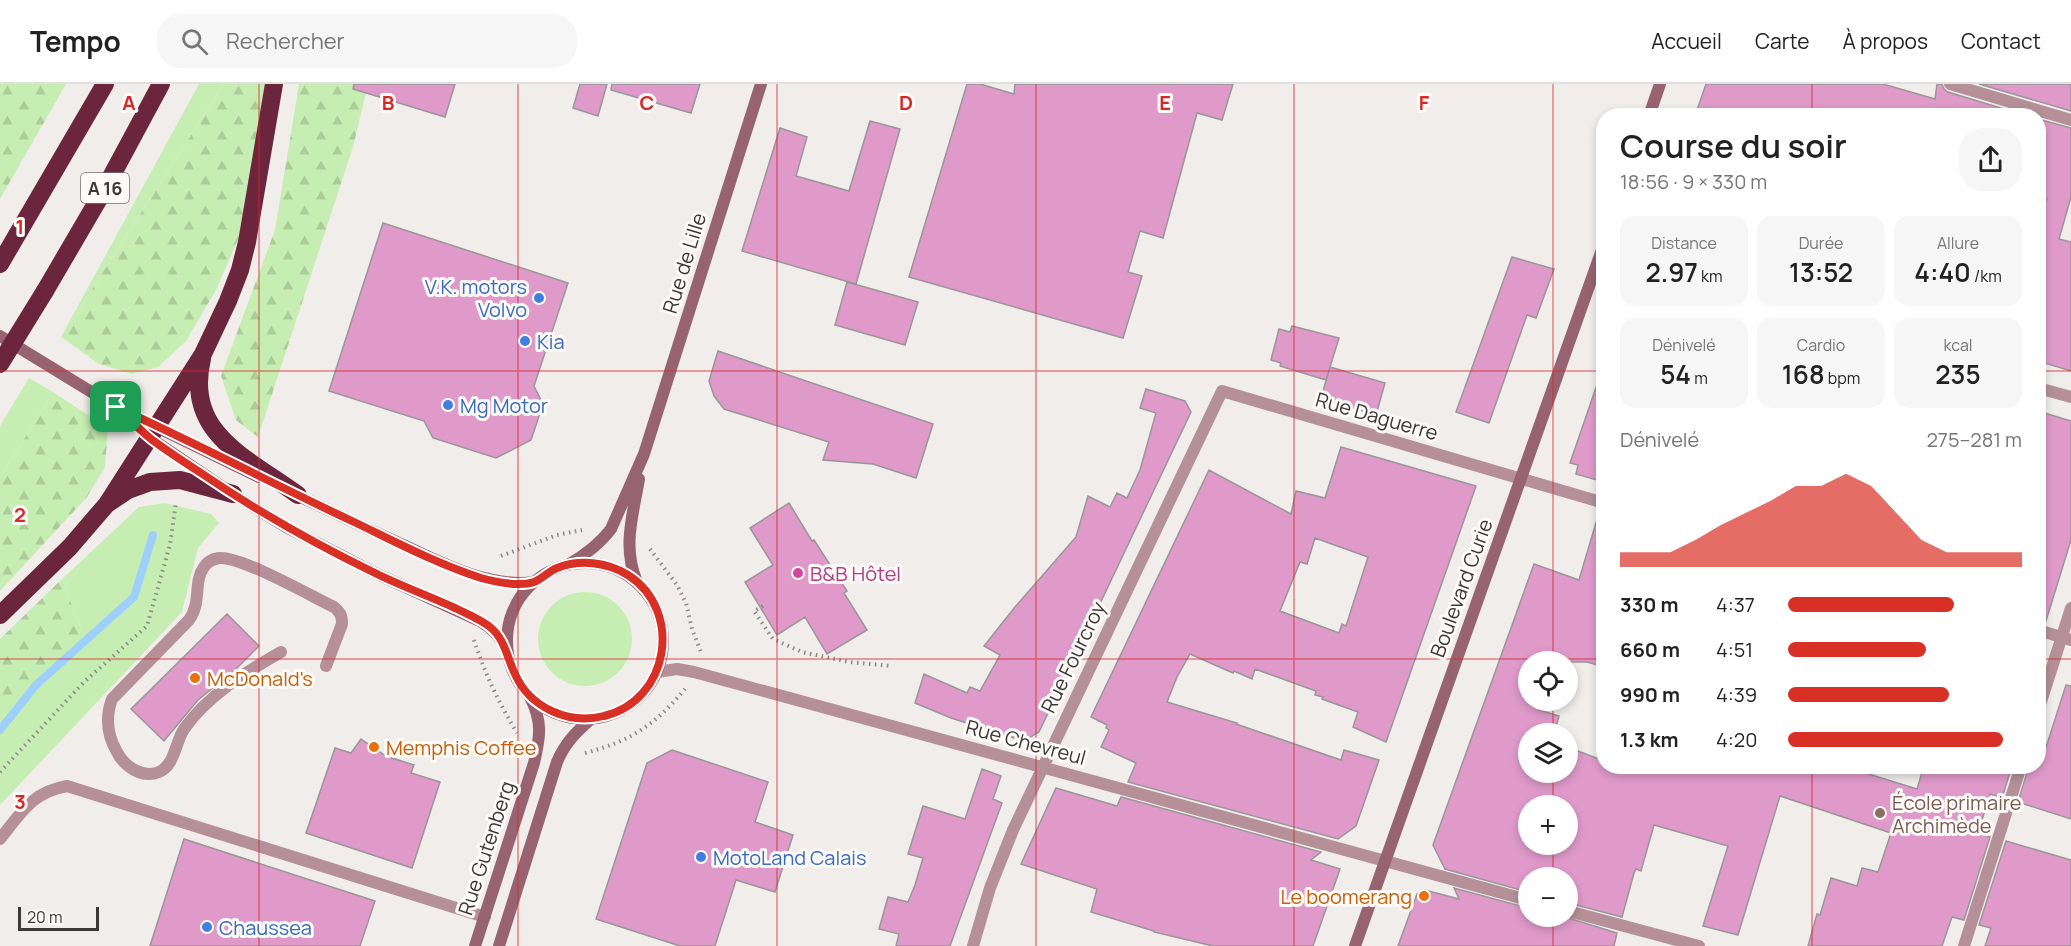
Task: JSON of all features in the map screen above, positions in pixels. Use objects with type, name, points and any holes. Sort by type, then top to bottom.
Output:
[{"type":"highway","name":"A 16","points":[[0,264],[105,84]]},
{"type":"highway","name":"A 16","points":[[0,363],[104,190],[161,84]]},
{"type":"highway","points":[[0,615],[70,547],[107,504],[203,354],[217,327],[240,270],[247,243],[274,84]]},
{"type":"highway","points":[[203,354],[199,379],[202,406],[215,434],[228,446],[298,495]]},
{"type":"highway","points":[[107,504],[128,490],[150,482],[180,480],[232,494]]},
{"type":"main road","name":"Rue de Lille","points":[[568,565],[603,540],[611,529],[644,454],[761,84]]},
{"type":"main road","points":[[1652,108],[1660,84]]},
{"type":"main road","name":"Boulevard Curie","points":[[1354,946],[1596,269]]},
{"type":"main road","points":[[0,336],[154,432],[232,494],[286,527],[490,627],[499,636],[520,684],[528,694],[546,708],[557,713],[568,717],[591,719],[612,714],[630,704],[646,690],[657,672],[663,651],[663,629],[651,598],[637,582],[616,569],[604,565],[586,563],[568,565],[556,568],[534,582],[519,601],[511,618],[508,636],[510,661]]},
{"type":"main road","points":[[154,432],[477,577],[508,583],[534,582]]},
{"type":"main road","name":"Rue de Lille","points":[[637,582],[630,560],[629,535],[644,454]]},
{"type":"main road","name":"Rue Gutenberg","points":[[475,946],[539,742],[538,717],[528,694]]},
{"type":"main road","points":[[499,946],[557,762],[574,733],[591,719]]},
{"type":"street","points":[[1950,84],[1971,87],[2035,108]]},
{"type":"street","points":[[2046,112],[2071,120]]},
{"type":"street","name":"Rue Daguerre","points":[[1222,390],[1596,501]]},
{"type":"street","name":"Rue Fourcroy","points":[[973,946],[1001,858],[1042,766],[1222,390]]},
{"type":"street","points":[[2046,390],[2071,398]]},
{"type":"street","points":[[282,652],[241,675],[210,702],[183,731],[167,767],[158,773],[148,775],[137,772],[126,765],[118,755],[110,740],[107,724],[107,712],[112,699],[195,612],[200,576],[204,566],[210,561],[220,558],[244,563],[340,612],[342,624],[326,666]]},
{"type":"street","points":[[2046,690],[2066,638],[2071,608]]},
{"type":"street","points":[[2046,632],[2066,638]]},
{"type":"street","name":"Rue Chevreul","points":[[657,672],[676,669],[694,672],[1518,897]]},
{"type":"street","points":[[1964,946],[2018,774]]},
{"type":"street","points":[[0,839],[37,796],[53,788],[67,786],[485,917]]},
{"type":"street","points":[[1578,913],[1699,946]]},
{"type":"path","points":[[0,772],[84,682],[147,626],[170,545],[180,480]]},
{"type":"path","points":[[501,556],[586,528]]},
{"type":"path","points":[[649,547],[668,571],[686,603],[692,629],[701,652]]},
{"type":"path","points":[[763,606],[754,611],[773,639],[802,652],[891,666]]},
{"type":"path","points":[[473,637],[484,670],[499,703],[517,733]]},
{"type":"path","points":[[579,755],[611,747],[641,732],[666,711],[688,685]]},
{"type":"green space","points":[[0,84],[66,84],[0,199]]},
{"type":"green space","points":[[199,84],[224,84],[61,337]]},
{"type":"green space","points":[[224,84],[265,84],[240,235],[216,290],[186,341],[158,367],[132,374],[99,364],[61,337]]},
{"type":"green space","points":[[299,84],[368,84],[353,147],[258,437],[236,420],[221,376],[275,230]]},
{"type":"green space","points":[[29,378],[53,392],[0,478],[0,426]]},
{"type":"green space","points":[[53,392],[108,428],[105,467],[87,497],[0,591],[0,478]]},
{"type":"green space","points":[[165,503],[211,514],[219,523],[198,548],[182,612],[0,805],[0,726],[86,642],[62,579],[139,507]]},
{"type":"green space","points":[[62,579],[86,642],[0,726],[0,639]]},
{"type":"green space","points":[[585,592],[603,596],[618,606],[628,621],[632,639],[628,657],[618,672],[603,682],[585,686],[567,682],[552,672],[542,657],[538,639],[542,621],[552,606],[567,596]]},
{"type":"building","points":[[354,84],[455,84],[445,117],[353,89]]},
{"type":"building","points":[[580,84],[607,84],[598,116],[573,108]]},
{"type":"building","points":[[612,84],[700,84],[691,113],[611,90]]},
{"type":"building","points":[[967,84],[980,84],[1014,94],[1015,84],[1233,84],[1222,120],[1197,113],[1163,238],[1140,231],[1128,272],[1142,276],[1123,338],[909,277]]},
{"type":"building","points":[[1706,84],[1883,84],[1935,99],[1937,84],[1942,84],[1948,92],[2001,108],[1698,108]]},
{"type":"building","points":[[1979,84],[2071,84],[2071,111]]},
{"type":"building","points":[[870,121],[900,129],[856,284],[742,251],[780,128],[807,137],[796,176],[849,191]]},
{"type":"building","points":[[2046,121],[2071,128],[2071,197],[2059,239],[2071,242],[2071,371],[2046,363]]},
{"type":"building","points":[[383,223],[568,283],[534,386],[543,404],[531,440],[496,458],[433,438],[424,421],[329,391]]},
{"type":"building","points":[[1512,257],[1554,269],[1536,318],[1527,315],[1489,423],[1456,412]]},
{"type":"building","points":[[847,282],[918,302],[905,345],[835,325]]},
{"type":"building","points":[[1292,326],[1339,338],[1326,380],[1280,366],[1281,363],[1271,360],[1279,329],[1290,332]]},
{"type":"building","points":[[718,351],[933,424],[916,478],[873,464],[823,460],[829,442],[724,409],[714,396],[709,381]]},
{"type":"building","points":[[1330,367],[1385,383],[1376,415],[1321,398]]},
{"type":"building","points":[[1596,388],[1596,480],[1576,474],[1578,465],[1570,463]]},
{"type":"building","points":[[1146,389],[1185,401],[1191,412],[1039,732],[1024,741],[951,718],[915,703],[924,674],[967,693],[970,687],[980,691],[1000,655],[984,646],[1076,537],[1088,496],[1110,507],[1117,493],[1127,498],[1140,470],[1156,413],[1140,408]]},
{"type":"building","points":[[2046,413],[2071,421],[2071,540],[2046,621]]},
{"type":"building","points":[[1341,447],[1476,486],[1386,742],[1353,727],[1358,712],[1322,699],[1323,697],[1315,695],[1316,691],[1255,669],[1252,679],[1190,654],[1167,702],[1237,723],[1341,760],[1344,750],[1379,760],[1356,826],[1338,839],[1128,782],[1136,763],[1101,747],[1109,730],[1106,728],[1107,725],[1091,717],[1209,470],[1291,514],[1296,491],[1325,498]],"holes":[[[1315,538],[1368,557],[1346,626],[1342,624],[1339,633],[1280,611],[1300,562],[1307,564]]]},
{"type":"building","name":"B&B Hôtel","points":[[789,503],[847,591],[844,593],[867,630],[827,654],[805,617],[777,635],[745,582],[773,565],[750,528]]},
{"type":"building","points":[[1596,523],[1596,664],[1578,662],[1578,651],[1518,651],[1518,711],[1542,711],[1559,716],[1557,723],[1518,723],[1518,783],[1578,783],[1578,751],[1596,758],[1596,774],[1869,774],[1917,789],[1922,774],[2010,774],[2002,798],[1990,794],[1978,833],[1990,837],[1964,920],[1952,917],[1942,946],[1808,946],[1831,878],[1857,886],[1862,868],[1878,872],[1891,833],[1780,796],[1738,935],[1703,926],[1728,846],[1654,825],[1641,871],[1636,869],[1634,873],[1622,917],[1578,906],[1578,867],[1518,867],[1518,889],[1445,869],[1433,845],[1534,564],[1579,580]]},
{"type":"building","name":"McDonald's","points":[[227,614],[259,646],[235,670],[198,700],[164,741],[131,709]]},
{"type":"building","points":[[2066,685],[2071,686],[2071,819],[2018,802],[2027,774],[2046,774],[2046,747]]},
{"type":"building","points":[[361,739],[386,756],[414,765],[411,773],[440,782],[412,868],[306,833],[335,748],[351,753]]},
{"type":"building","name":"MotoLand Calais","points":[[672,750],[768,782],[755,822],[793,835],[775,892],[736,880],[715,946],[680,946],[596,919],[647,763]]},
{"type":"building","points":[[982,769],[1001,776],[993,799],[1002,803],[950,946],[896,946],[899,934],[879,929],[888,897],[908,902],[915,885],[923,858],[908,854],[923,806],[965,819]]},
{"type":"building","points":[[1056,788],[1117,806],[1121,797],[1321,852],[1311,860],[1340,869],[1313,946],[1213,946],[1154,932],[1091,912],[1097,889],[1021,864]]},
{"type":"building","points":[[184,839],[375,901],[360,946],[150,946]]},
{"type":"building","points":[[2006,841],[2071,860],[2071,946],[1985,946],[1991,928],[1979,925]]},
{"type":"building","points":[[1454,888],[1518,905],[1518,927],[1578,927],[1578,921],[1617,933],[1614,946],[1398,946],[1417,894],[1425,890],[1459,899]]},
{"type":"waterway","points":[[0,730],[36,685],[134,597],[153,535]]},
{"type":"place","name":"V.K. motors Volvo","points":[[539,298]]},
{"type":"place","name":"Kia","points":[[525,341]]},
{"type":"place","name":"Mg Motor","points":[[448,405]]},
{"type":"place","name":"B&B Hôtel","points":[[798,573]]},
{"type":"place","name":"McDonald's","points":[[195,678]]},
{"type":"place","name":"Memphis Coffee","points":[[374,747]]},
{"type":"place","name":"École primaire Archimède","points":[[1880,813]]},
{"type":"place","name":"MotoLand Calais","points":[[701,857]]},
{"type":"place","name":"Le boomerang","points":[[1424,896]]},
{"type":"place","name":"Chaussea","points":[[207,927]]},
{"type":"route","points":[[116,407],[378,534],[477,577],[508,583],[534,582],[556,568],[580,563],[604,565],[627,574],[651,598],[660,618],[663,629],[663,651],[657,672],[639,698],[612,714],[579,719],[546,708],[528,694],[520,684],[504,644],[490,627],[469,615],[379,575],[286,527],[232,494],[150,438],[116,407]]}]
